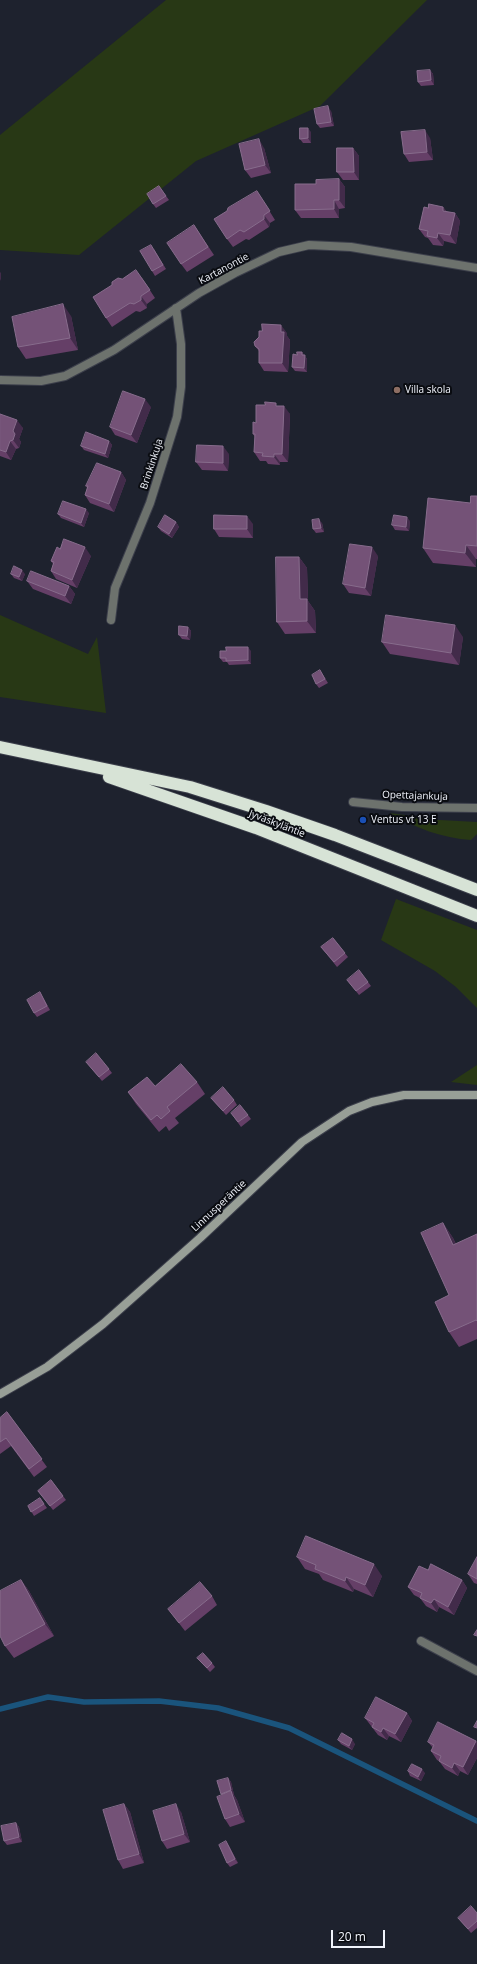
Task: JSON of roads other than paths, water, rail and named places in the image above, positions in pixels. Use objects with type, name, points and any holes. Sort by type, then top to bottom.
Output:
[{"type":"highway","name":"Jyväskyläntie","points":[[0,747],[190,787],[336,835],[477,890]]},
{"type":"highway","name":"Jyväskyläntie","points":[[66,762],[256,828],[477,916]]},
{"type":"street","name":"Kartanontie","points":[[0,380],[41,381],[65,376],[114,350],[176,308],[235,273],[279,252],[309,245],[351,247],[477,268]]},
{"type":"street","name":"Brinkinkuja","points":[[111,620],[115,588],[150,502],[177,417],[181,387],[181,344],[176,308]]},
{"type":"street","name":"Opettajankuja","points":[[353,802],[402,807],[477,808]]},
{"type":"street","name":"Linnusperäntie","points":[[0,1394],[47,1367],[103,1324],[200,1238],[302,1142],[349,1111],[372,1102],[404,1095],[477,1095]]},
{"type":"street","points":[[421,1641],[477,1671]]},
{"type":"waterway","points":[[0,1709],[48,1697],[84,1702],[159,1701],[218,1708],[289,1728],[477,1821]]},
{"type":"place","name":"Villa skola","points":[[397,390]]},
{"type":"place","name":"Ventus vt 13 E","points":[[363,820]]}]
